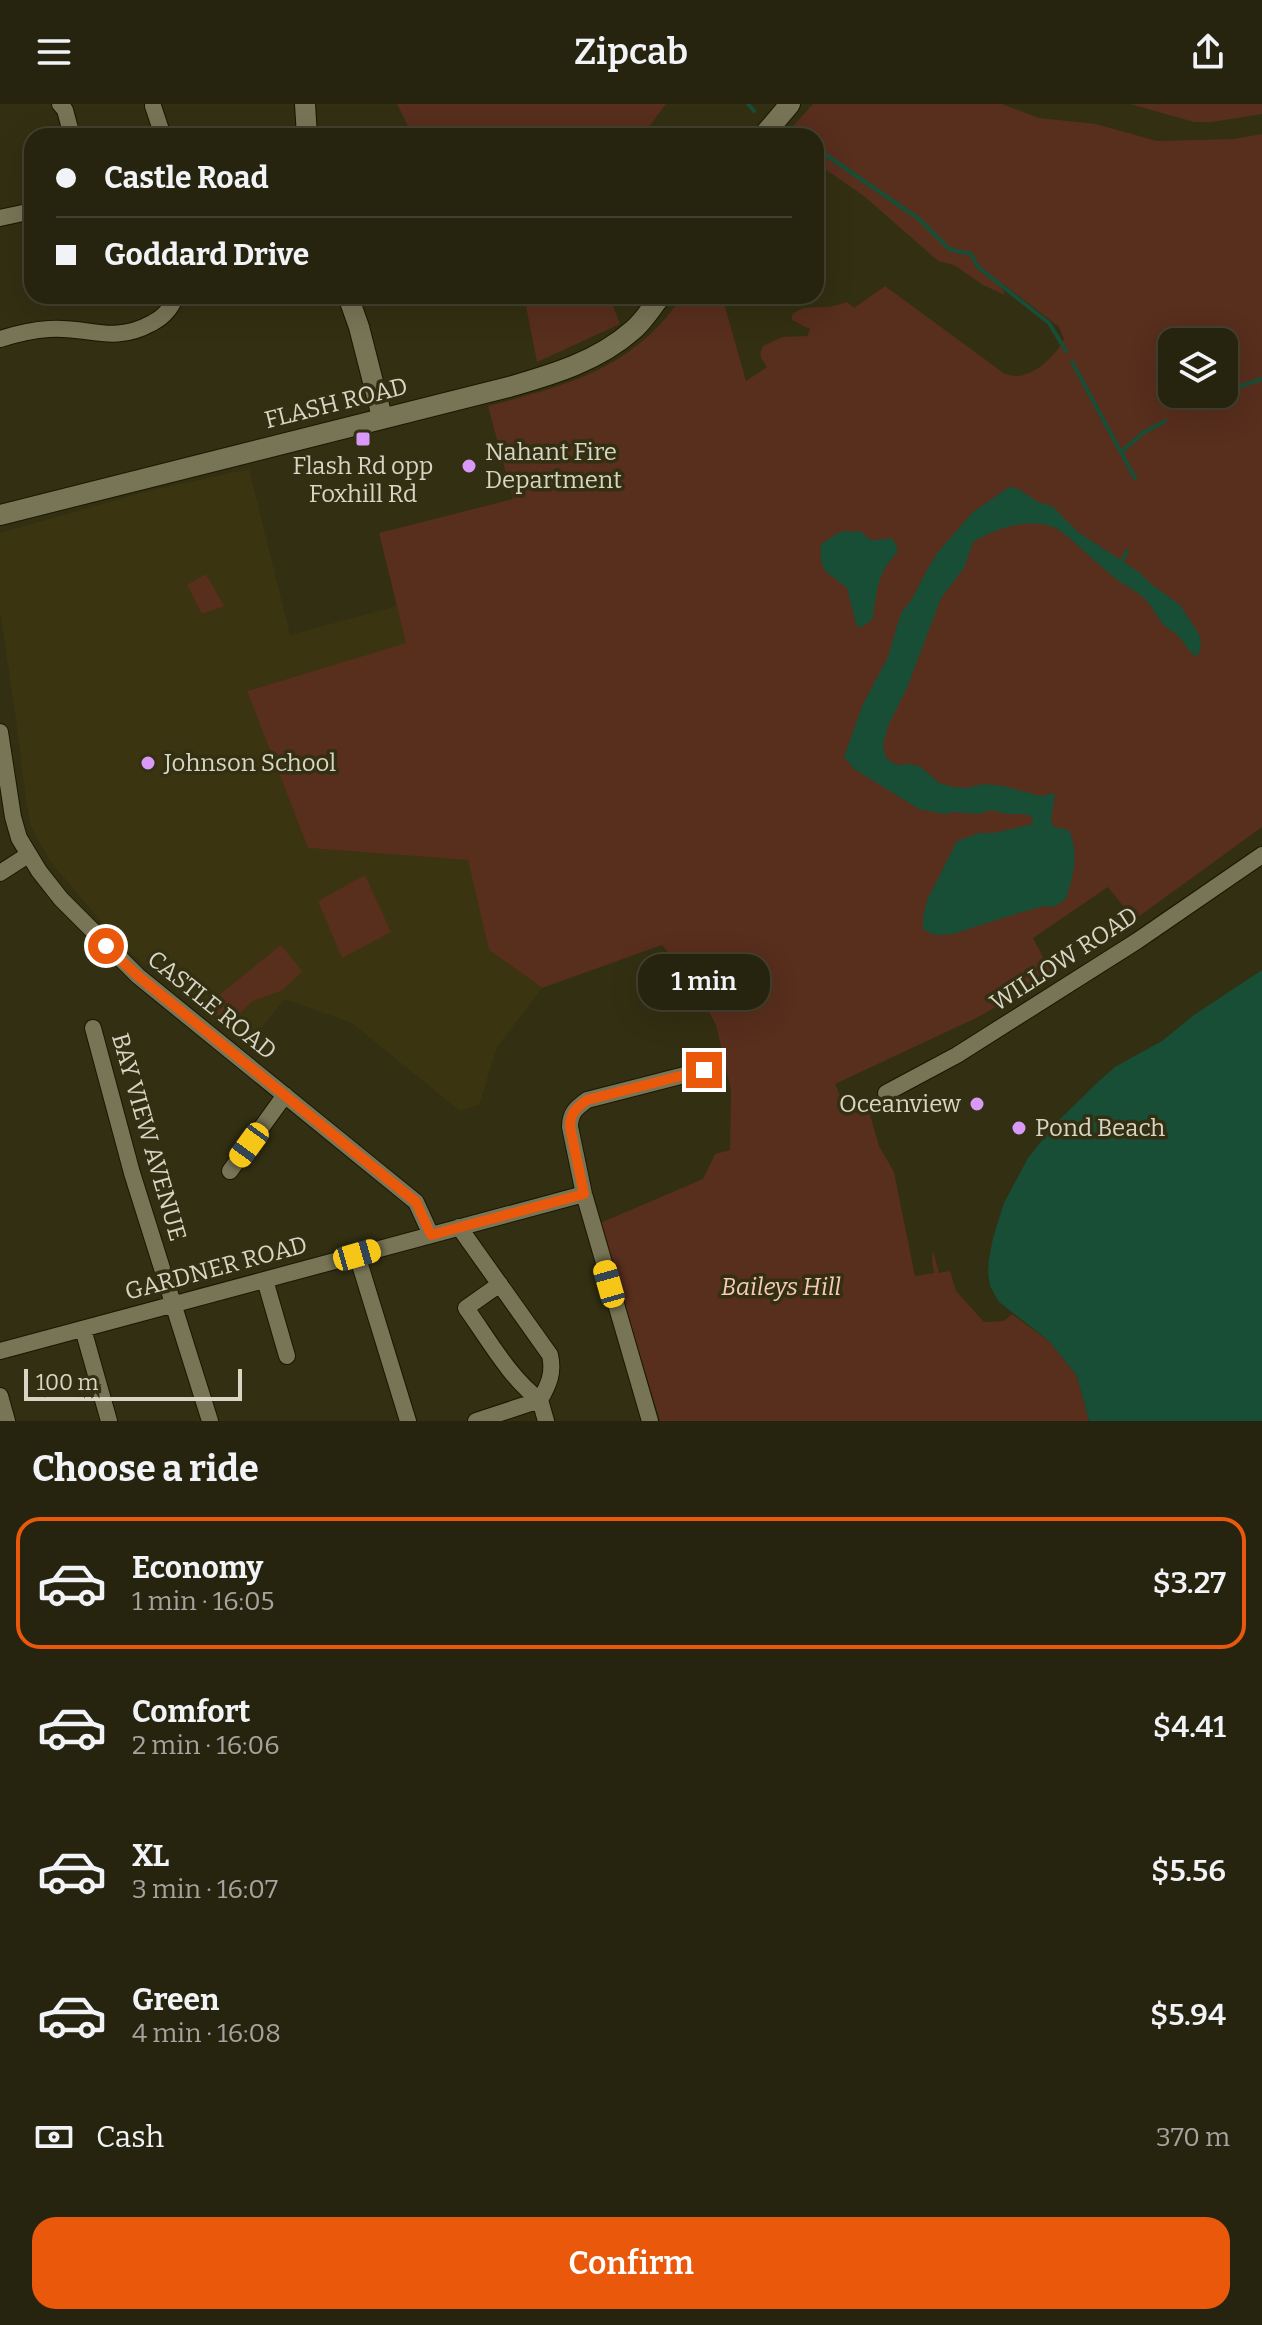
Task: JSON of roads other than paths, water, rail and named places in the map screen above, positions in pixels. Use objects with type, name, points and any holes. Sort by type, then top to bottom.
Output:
[{"type":"main road","points":[[305,104],[306,128]]},
{"type":"main road","points":[[770,128],[790,104]]},
{"type":"main road","points":[[351,304],[382,417]]},
{"type":"main road","name":"FLASH ROAD","points":[[0,515],[563,371],[606,351],[636,328],[655,304]]},
{"type":"street","points":[[60,104],[72,128]]},
{"type":"street","points":[[153,106],[160,128]]},
{"type":"street","points":[[0,218],[24,213]]},
{"type":"street","points":[[0,339],[51,328],[114,335],[137,331],[162,318],[172,304]]},
{"type":"street","name":"CASTLE ROAD","points":[[0,732],[3,777],[19,838],[61,899],[138,976],[416,1202],[431,1235]]},
{"type":"street","points":[[0,873],[28,855]]},
{"type":"street","name":"WILLOW ROAD","points":[[886,1093],[957,1055],[1137,941],[1262,855]]},
{"type":"street","name":"BAY VIEW AVENUE","points":[[93,1028],[132,1173],[210,1421]]},
{"type":"street","points":[[650,1421],[584,1194],[570,1117],[587,1100],[704,1070]]},
{"type":"street","points":[[230,1171],[285,1095]]},
{"type":"street","name":"GARDNER ROAD","points":[[0,1351],[584,1194]]},
{"type":"street","points":[[459,1227],[550,1355],[553,1367],[540,1400],[476,1421]]},
{"type":"street","points":[[357,1255],[408,1421]]},
{"type":"street","points":[[265,1280],[287,1356]]},
{"type":"street","points":[[500,1284],[466,1308],[512,1371],[540,1400],[546,1421]]},
{"type":"street","points":[[83,1329],[109,1421]]},
{"type":"street","points":[[0,1396],[7,1421]]},
{"type":"waterway","points":[[748,104],[754,111]]},
{"type":"waterway","points":[[824,154],[919,219],[949,249],[971,254],[978,267],[1049,323],[1066,351]]},
{"type":"waterway","points":[[1072,362],[1135,478]]},
{"type":"waterway","points":[[1238,387],[1262,379]]},
{"type":"waterway","points":[[1121,452],[1143,433],[1165,421]]},
{"type":"waterway","points":[[1120,566],[1127,551]]},
{"type":"place","name":"Flash Rd opp Foxhill Rd","points":[[363,439]]},
{"type":"place","name":"Nahant Fire Department","points":[[469,466]]},
{"type":"place","name":"Johnson School","points":[[148,763]]},
{"type":"place","name":"Oceanview","points":[[977,1104]]},
{"type":"place","name":"Pond Beach","points":[[1019,1128]]},
{"type":"park label","name":"Baileys Hill","points":[[781,1287]]}]
